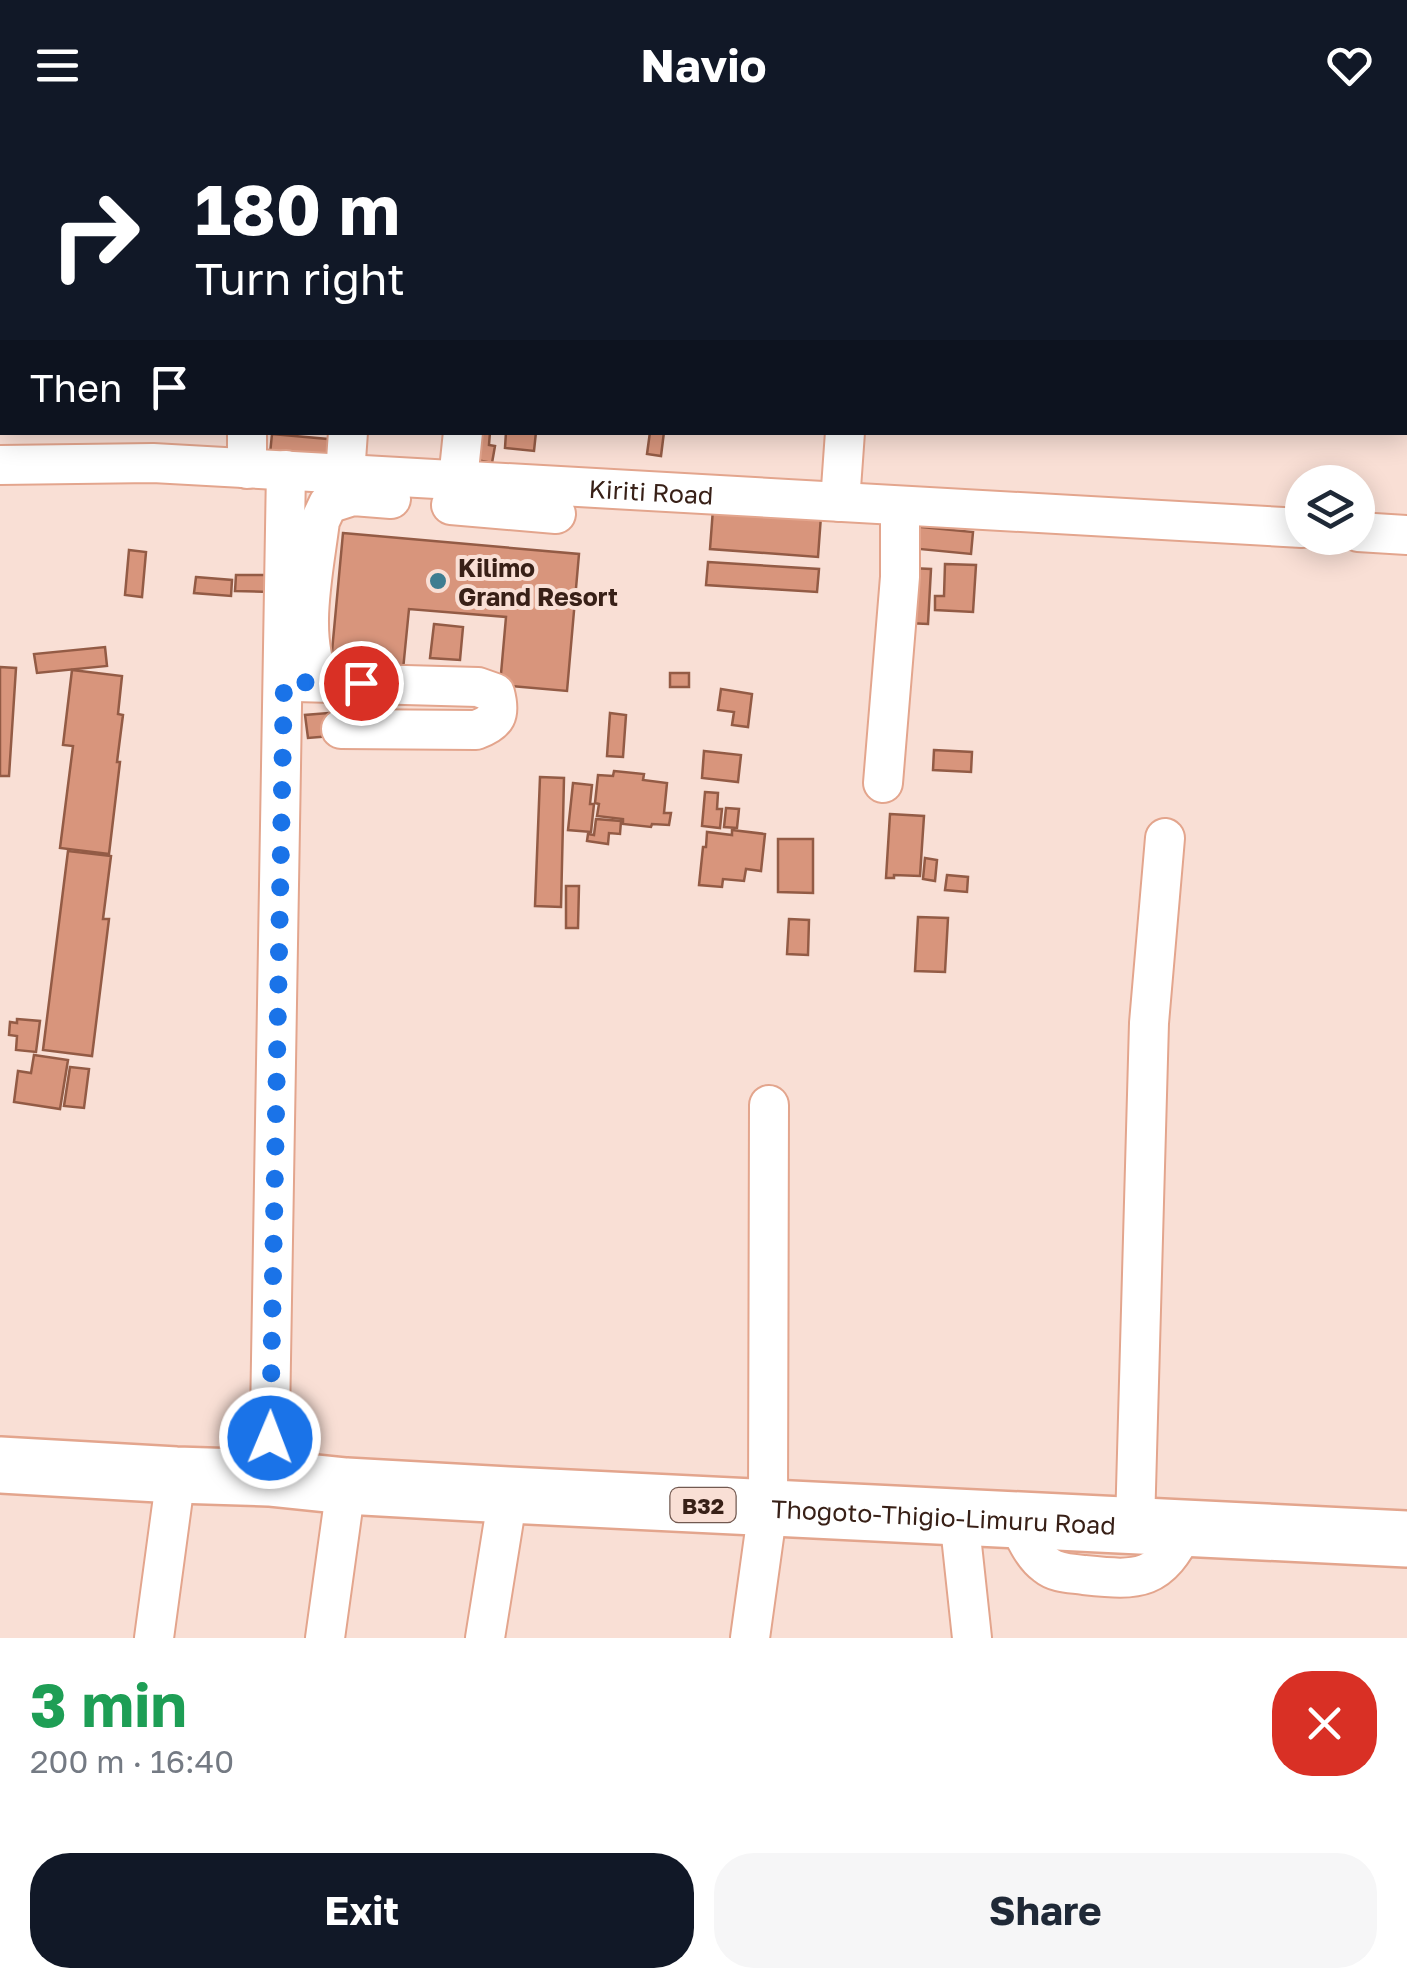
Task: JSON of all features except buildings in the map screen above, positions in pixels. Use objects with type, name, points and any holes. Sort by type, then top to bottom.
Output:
[{"type":"highway","name":"Thogoto-Thigio-Limuru Road","points":[[0,1465],[508,1495],[1407,1539]]},
{"type":"street","points":[[345,474],[348,435]]},
{"type":"street","points":[[458,480],[464,435]]},
{"type":"street","points":[[840,502],[845,435]]},
{"type":"street","name":"Kiriti Road","points":[[0,465],[153,464],[247,451],[286,470],[1285,527]]},
{"type":"street","points":[[269,1478],[286,470]]},
{"type":"street","points":[[322,682],[312,664],[308,635],[320,521],[328,504],[353,496],[556,514]]},
{"type":"street","points":[[883,783],[900,577],[900,506]]},
{"type":"street","points":[[1375,533],[1407,535]]},
{"type":"street","points":[[284,682],[478,686],[496,693],[498,712],[494,720],[476,730],[341,728]]},
{"type":"street","points":[[1160,1526],[1149,1022],[1165,838]]},
{"type":"street","points":[[750,1638],[768,1508],[769,1104]]},
{"type":"street","points":[[154,1638],[176,1476]]},
{"type":"street","points":[[325,1638],[346,1486]]},
{"type":"street","points":[[485,1638],[508,1495]]},
{"type":"street","points":[[959,1517],[972,1638]]},
{"type":"place","name":"Kilimo Grand Resort","points":[[438,581]]},
{"type":"route","points":[[270,1438],[284,682],[361,683]]}]
